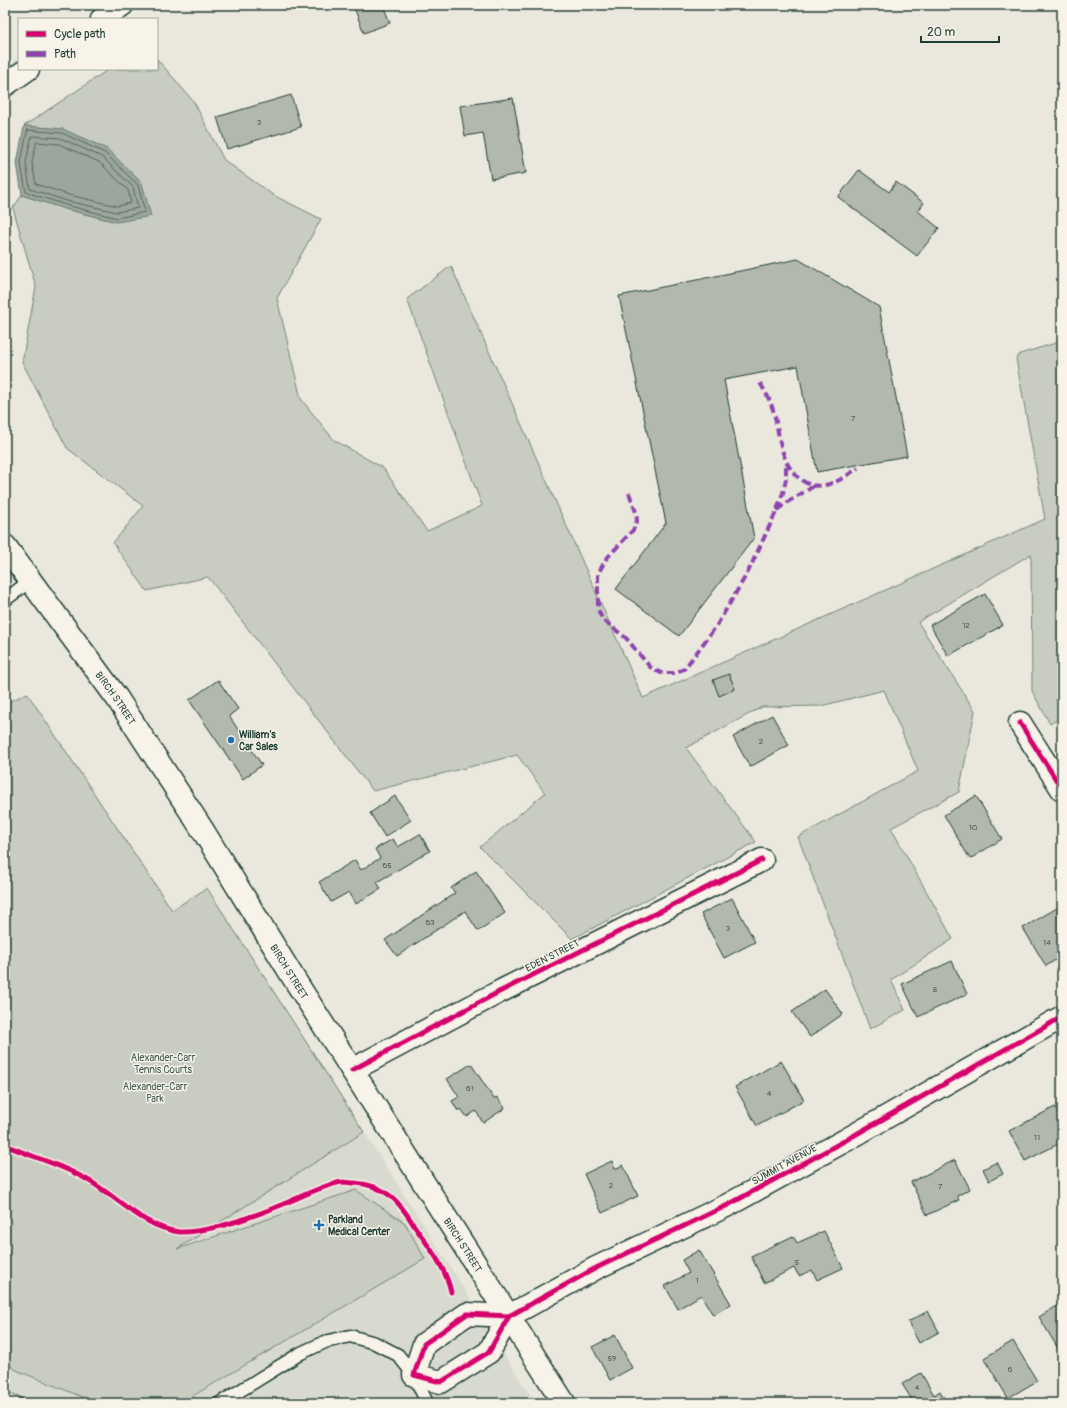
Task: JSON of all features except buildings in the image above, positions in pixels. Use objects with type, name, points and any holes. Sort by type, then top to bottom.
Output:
[{"type":"street","points":[[103,18],[122,5]]},
{"type":"street","points":[[5,85],[27,70]]},
{"type":"street","name":"BIRCH STREET","points":[[5,546],[117,698],[202,829],[296,982],[564,1403]]},
{"type":"street","points":[[1020,724],[1062,789]]},
{"type":"street","name":"EDEN STREET","points":[[352,1070],[499,992],[762,860]]},
{"type":"street","name":"SUMMIT AVENUE","points":[[509,1316],[596,1268],[728,1205],[846,1140],[1062,1017]]},
{"type":"street","points":[[467,1314],[509,1316],[489,1352],[440,1382],[414,1375],[424,1344],[467,1314]]},
{"type":"lane","points":[[5,600],[31,580]]},
{"type":"lane","points":[[220,1403],[301,1353],[325,1342],[350,1336],[375,1342],[398,1355],[414,1375],[427,1403]]},
{"type":"lane","points":[[5,1399],[16,1403]]},
{"type":"shaded area","name":"Parkland Medical Center","points":[[364,1132],[536,1403],[5,1403],[5,1324],[47,1330]]},
{"type":"green space","points":[[158,60],[194,102],[224,160],[273,195],[321,219],[277,298],[301,399],[334,440],[383,468],[427,531],[482,506],[407,299],[451,266],[643,698],[1045,519],[1016,359],[1020,354],[1062,341],[1062,717],[1050,724],[1032,691],[1031,554],[918,622],[975,711],[959,792],[891,828],[953,939],[891,980],[905,1010],[870,1029],[798,837],[918,771],[884,690],[821,706],[762,707],[686,748],[756,842],[572,939],[480,847],[545,793],[517,755],[373,791],[208,577],[147,591],[113,543],[143,506],[67,448],[22,362],[36,287],[13,208],[22,195],[65,209],[117,222],[63,129],[24,126],[108,70],[158,70]]},
{"type":"green space","points":[[27,693],[172,910],[207,888],[364,1132],[177,1249],[356,1190],[405,1223],[425,1259],[181,1403],[97,1403],[16,1370],[5,1361],[5,704]]},
{"type":"water","points":[[24,126],[63,129],[107,149],[142,183],[151,216],[117,222],[65,209],[22,195],[17,163]]},
{"type":"marked path","points":[[760,383],[772,408],[785,458],[788,465],[799,478],[811,485],[825,485],[838,481],[858,468]]},
{"type":"marked path","points":[[629,493],[636,512],[637,521],[633,530],[606,559],[598,574],[598,609],[602,619],[626,638],[650,667],[661,673],[674,673],[684,669],[717,625],[748,572],[777,510],[783,493],[786,479],[786,463]]},
{"type":"marked path","points":[[777,510],[814,486]]},
{"type":"cycle path","points":[[1020,723],[1062,789]]},
{"type":"cycle path","points":[[352,1070],[499,992],[762,860]]},
{"type":"cycle path","points":[[509,1316],[596,1268],[728,1205],[846,1140],[1062,1017]]},
{"type":"cycle path","points":[[5,1145],[76,1174],[97,1186],[141,1218],[166,1229],[179,1232],[189,1232],[221,1226],[270,1210],[336,1183],[343,1182],[366,1184],[384,1191],[404,1210],[441,1266],[449,1283],[451,1292]]},
{"type":"cycle path","points":[[467,1314],[509,1316],[489,1352],[441,1382],[414,1375],[424,1344],[467,1314]]},
{"type":"place","name":"William's Car Sales","points":[[231,740]]},
{"type":"place","name":"Parkland Medical Center","points":[[319,1225]]},
{"type":"park label","name":"Alexander-Carr Tennis Courts","points":[[163,1062]]},
{"type":"park label","name":"Alexander-Carr Park","points":[[155,1092]]}]
